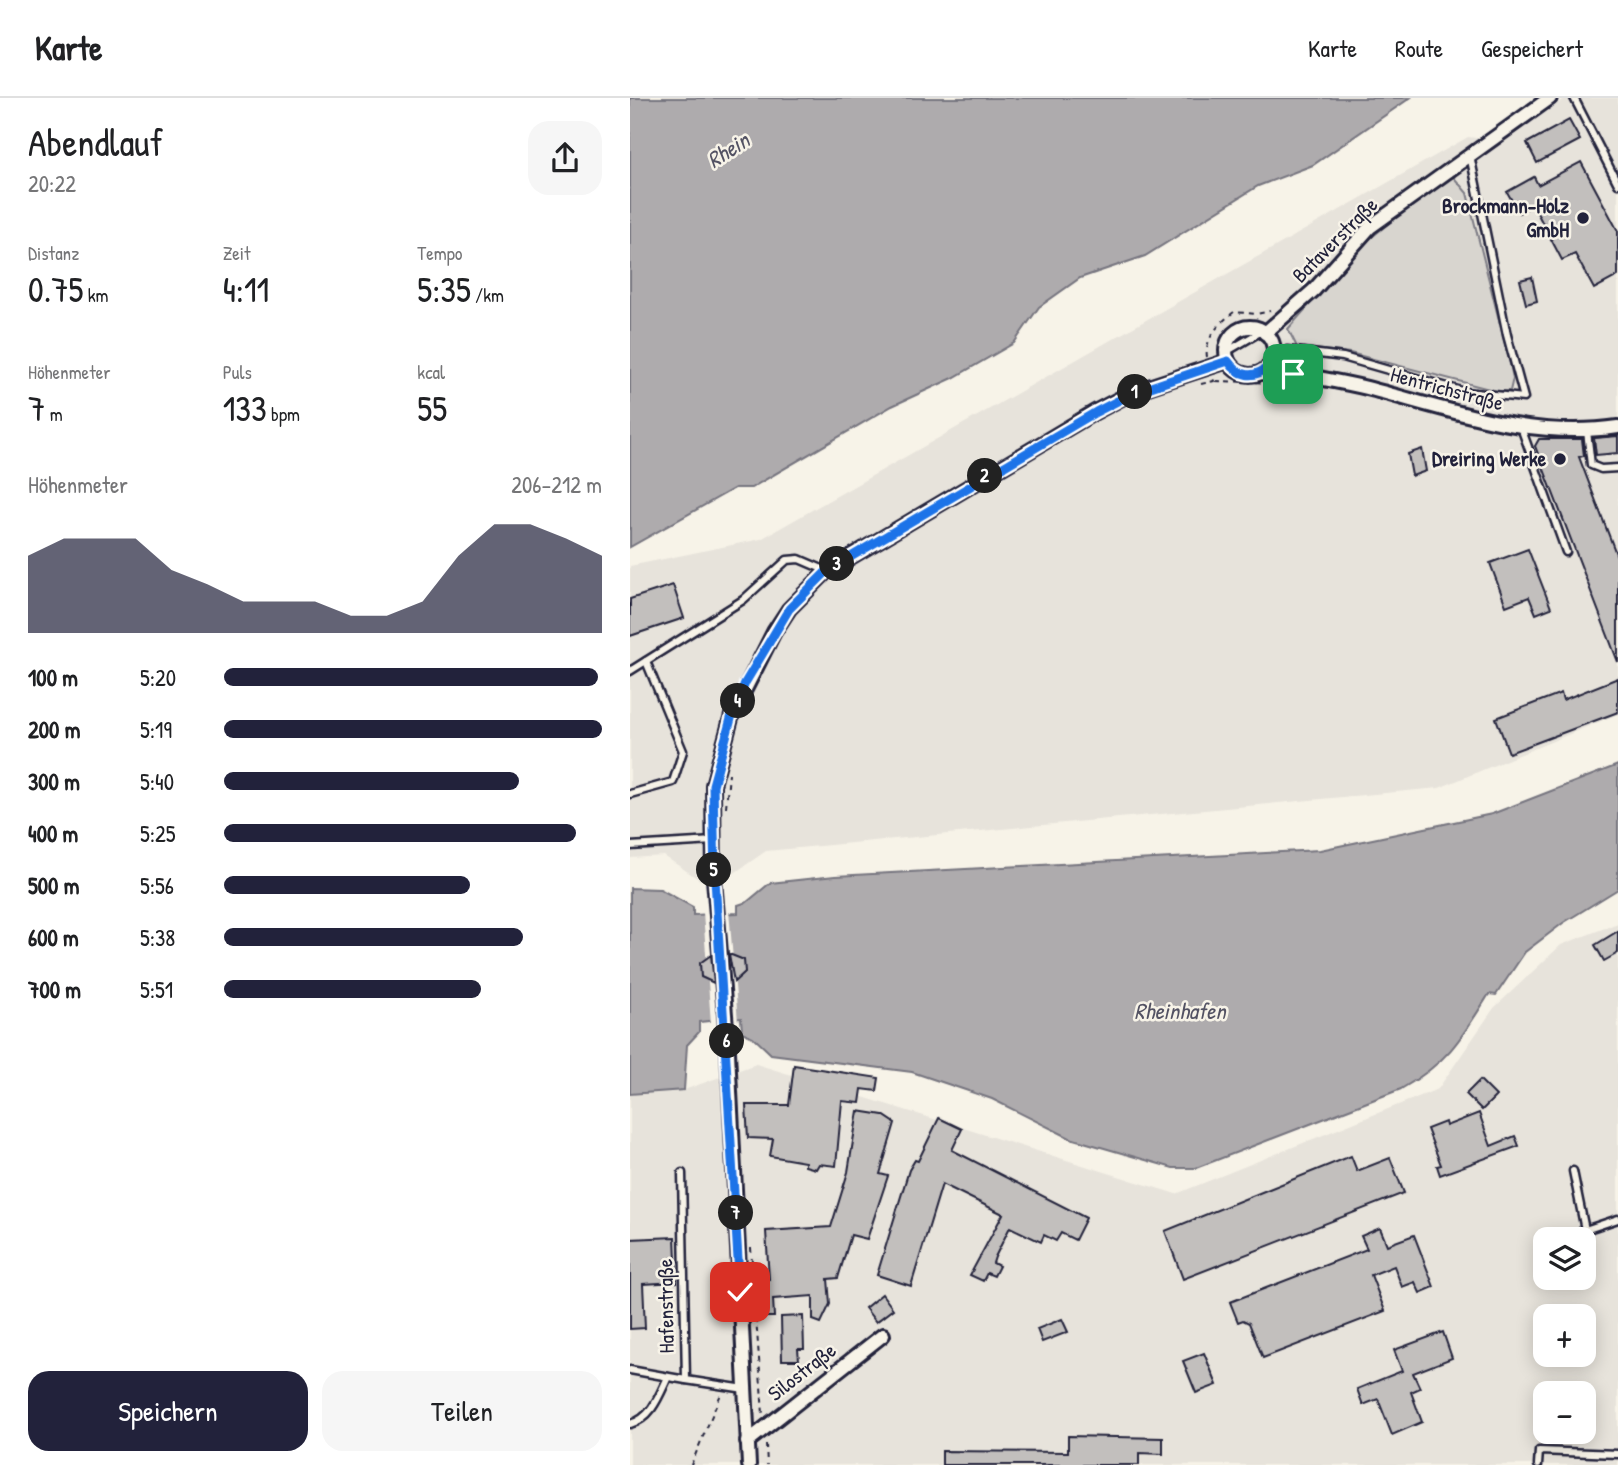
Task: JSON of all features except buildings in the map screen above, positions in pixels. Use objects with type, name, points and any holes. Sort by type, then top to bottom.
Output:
[{"type":"street","name":"Bataverstraße","points":[[1264,332],[1314,290],[1370,226],[1469,153],[1550,98]]},
{"type":"street","points":[[749,1465],[728,1052],[715,879],[713,785],[745,683],[789,609],[827,571],[1096,412],[1133,393],[1210,367],[1227,357],[1229,340],[1237,331],[1252,327],[1264,332],[1274,351],[1268,367]]},
{"type":"street","name":"Hentrichstraße","points":[[1227,357],[1239,373],[1258,374],[1268,367],[1370,389],[1463,417],[1525,428],[1587,429],[1618,426]]},
{"type":"street","name":"Silostraße","points":[[747,1442],[883,1335]]},
{"type":"lane","points":[[1574,98],[1618,184]]},
{"type":"lane","points":[[1287,351],[1343,357],[1465,392],[1524,398],[1507,335],[1469,153]]},
{"type":"lane","points":[[1525,428],[1523,433],[1566,552]]},
{"type":"lane","points":[[1587,429],[1591,465],[1601,469],[1618,468]]},
{"type":"lane","points":[[630,671],[743,600],[787,561],[799,559],[827,571]]},
{"type":"lane","points":[[630,794],[673,782],[683,751],[646,661]]},
{"type":"lane","points":[[630,846],[714,841]]},
{"type":"lane","points":[[1573,1171],[1585,1230],[1618,1219]]},
{"type":"lane","name":"Hafenstraße","points":[[682,1173],[687,1380],[745,1389]]},
{"type":"lane","points":[[630,1370],[687,1380]]},
{"type":"lane","points":[[630,1424],[643,1419],[655,1405],[668,1377]]},
{"type":"lane","points":[[1538,1465],[1539,1451],[1618,1454]]},
{"type":"path","points":[[1191,386],[1214,381],[1205,352],[1221,322],[1234,312],[1257,314],[1276,310]]},
{"type":"path","points":[[726,808],[730,766]]},
{"type":"path","points":[[691,1465],[724,1386]]},
{"type":"path","points":[[764,1426],[767,1465]]},
{"type":"shaded area","points":[[1566,98],[1618,98],[1618,714],[1439,788],[766,851],[727,878],[700,880],[664,856],[630,858],[630,566],[761,539],[1468,137],[1501,141]]},
{"type":"shaded area","points":[[1450,173],[1467,193],[1510,364],[1513,378],[1510,391],[1497,391],[1350,353],[1297,347],[1288,329],[1361,246]]},
{"type":"shaded area","points":[[1618,923],[1618,1465],[630,1465],[630,1094],[684,1090],[756,1064],[1176,1194],[1438,1089],[1494,1008],[1561,945]]},
{"type":"water","name":"Rhein","points":[[630,98],[1410,98],[1313,165],[1258,186],[1145,256],[1080,278],[1039,307],[1014,343],[953,378],[892,406],[751,488],[735,488],[630,547]]},
{"type":"water","name":"Rheinhafen","points":[[1618,765],[1618,889],[1563,923],[1525,952],[1496,995],[1489,994],[1461,1037],[1442,1059],[1401,1089],[1196,1168],[1173,1168],[1070,1138],[992,1099],[912,1072],[771,1054],[753,1037],[742,1032],[741,1018],[699,1022],[699,1032],[687,1045],[684,1090],[630,1094],[630,888],[660,889],[693,907],[693,915],[738,913],[738,905],[747,902],[770,883],[835,876],[1320,850],[1492,814]]},
{"type":"pier","points":[[729,910],[738,1022],[711,1024],[703,912]]},
{"type":"place","name":"Brockmann-Holz GmbH","points":[[1583,218]]},
{"type":"place","name":"Dreiring Werke","points":[[1560,459]]},
{"type":"route","points":[[740,1292],[728,1052],[715,879],[713,785],[732,715],[745,683],[774,632],[789,609],[827,571],[1096,412],[1133,393],[1228,361],[1239,373],[1248,375],[1258,374],[1268,367],[1293,374]]}]
